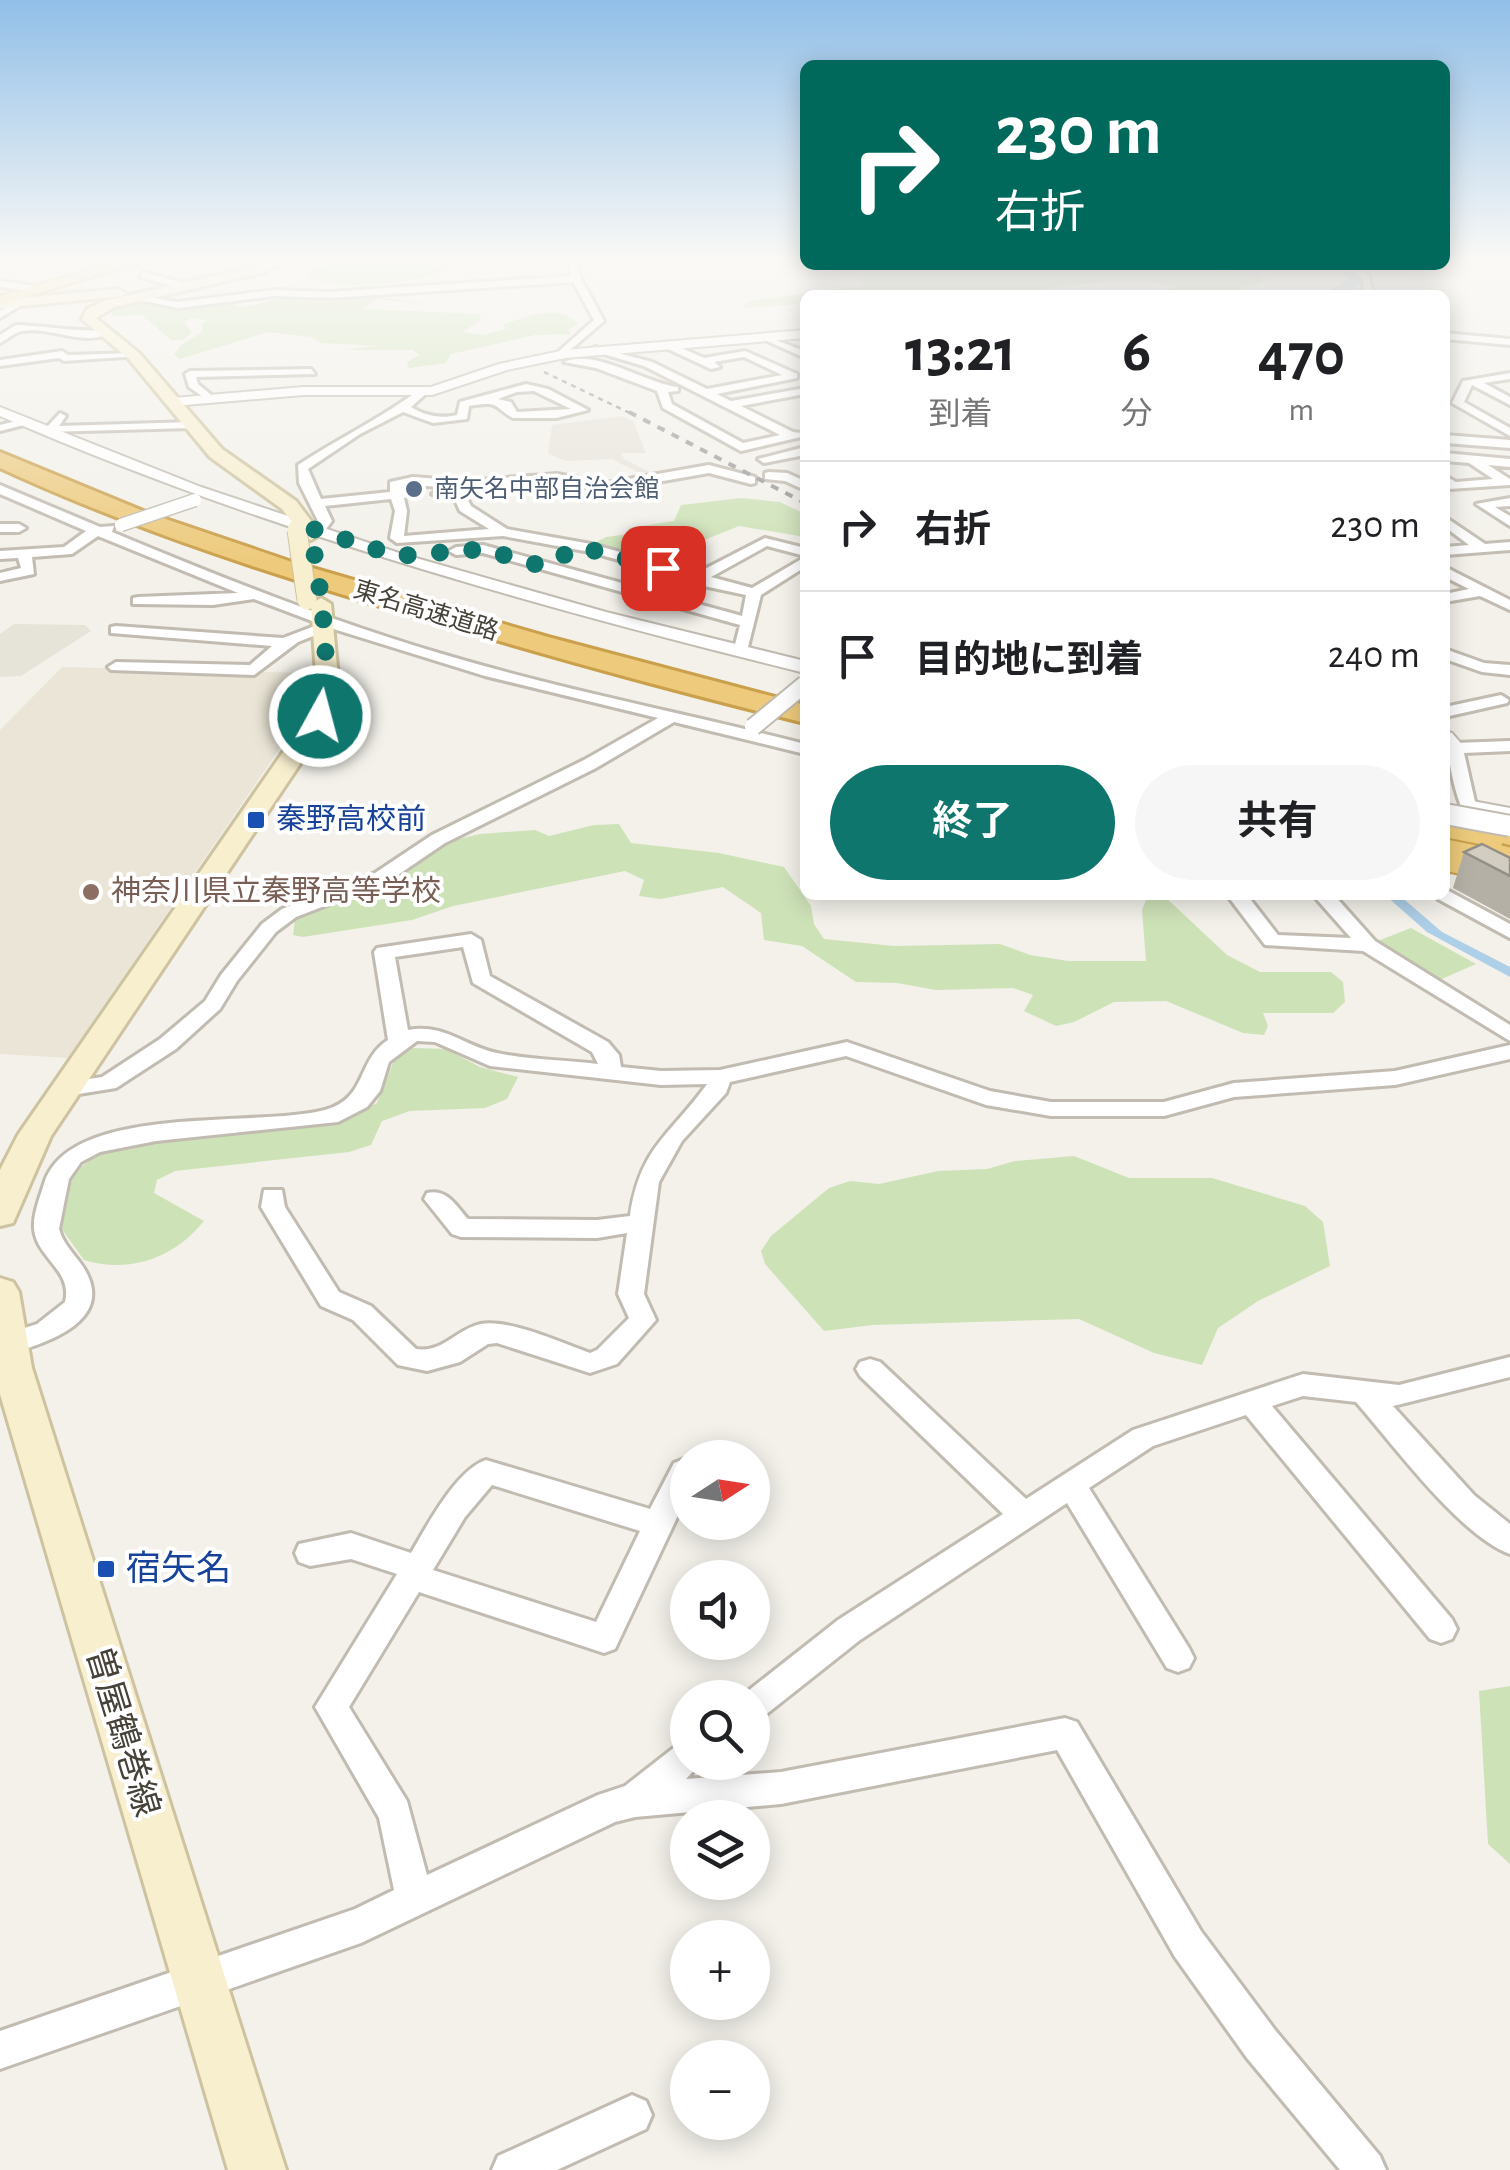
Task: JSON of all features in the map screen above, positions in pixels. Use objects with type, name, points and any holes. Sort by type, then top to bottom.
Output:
[{"type":"highway","name":"東名高速道路","points":[[0,440],[115,489],[340,568],[530,624],[800,694]]},
{"type":"highway","name":"東名高速道路","points":[[0,459],[183,533],[322,579],[560,650],[800,713]]},
{"type":"highway","points":[[1452,818],[1510,846]]},
{"type":"highway","points":[[1450,856],[1510,868]]},
{"type":"main road","points":[[1,1205],[35,1135],[320,716],[328,688],[305,527],[260,480],[216,453],[138,361]]},
{"type":"main road","name":"曽屋鶴巻線","points":[[0,1292],[12,1368],[256,2170]]},
{"type":"street","points":[[203,394],[188,367],[229,361]]},
{"type":"street","points":[[203,394],[424,391],[448,388],[504,367],[543,361]]},
{"type":"street","points":[[582,361],[614,368],[662,391],[692,386]]},
{"type":"street","points":[[638,361],[790,436]]},
{"type":"street","points":[[704,361],[750,384]]},
{"type":"street","points":[[706,393],[793,376],[761,361]]},
{"type":"street","points":[[771,366],[789,361]]},
{"type":"street","points":[[172,402],[203,394],[306,384],[310,372],[190,374]]},
{"type":"street","points":[[1510,376],[1467,383],[1458,403],[1510,433]]},
{"type":"street","points":[[1472,381],[1510,402]]},
{"type":"street","points":[[404,408],[435,421],[451,421],[463,417],[464,404],[532,385],[582,410],[513,416],[507,404],[486,400]]},
{"type":"street","points":[[305,527],[325,522],[303,482],[304,465],[404,408],[424,391]]},
{"type":"street","points":[[662,391],[666,406],[741,447],[800,434]]},
{"type":"street","points":[[730,406],[800,392]]},
{"type":"street","points":[[776,397],[790,404]]},
{"type":"street","points":[[0,411],[202,498],[397,556],[800,666]]},
{"type":"street","points":[[46,431],[60,416]]},
{"type":"street","points":[[0,428],[24,422]]},
{"type":"street","points":[[46,431],[192,425]]},
{"type":"street","points":[[1450,438],[1510,444]]},
{"type":"street","points":[[764,459],[800,452]]},
{"type":"street","points":[[1450,457],[1510,463]]},
{"type":"street","points":[[1450,484],[1506,482],[1471,459]]},
{"type":"street","points":[[751,480],[709,469],[670,472],[628,486],[606,487],[557,478],[468,485],[413,481],[394,485],[401,511],[397,538],[502,532],[580,547],[754,593],[800,564]]},
{"type":"street","points":[[768,476],[787,477],[800,484]]},
{"type":"street","points":[[0,489],[258,595],[317,612],[388,642],[487,671],[673,716],[750,730],[800,746]]},
{"type":"street","points":[[315,504],[394,495],[459,494],[465,508],[502,532]]},
{"type":"street","points":[[0,555],[67,551],[90,534],[202,498]]},
{"type":"street","points":[[1510,502],[1482,504],[1510,522]]},
{"type":"street","points":[[1450,525],[1482,548]]},
{"type":"street","points":[[0,528],[19,528]]},
{"type":"street","points":[[660,599],[764,542],[800,551]]},
{"type":"street","points":[[1450,551],[1510,546]]},
{"type":"street","points":[[542,566],[580,547]]},
{"type":"street","points":[[397,556],[483,549],[749,622]]},
{"type":"street","points":[[0,577],[29,571],[24,554]]},
{"type":"street","points":[[1450,573],[1478,592],[1510,606]]},
{"type":"street","points":[[1450,597],[1478,592]]},
{"type":"street","points":[[741,652],[754,593]]},
{"type":"street","points":[[138,601],[213,601],[258,595]]},
{"type":"street","points":[[116,667],[254,670],[282,642],[300,632],[317,612]]},
{"type":"street","points":[[116,630],[282,642]]},
{"type":"street","points":[[1450,656],[1482,667],[1510,670]]},
{"type":"street","points":[[750,730],[800,688]]},
{"type":"street","points":[[1450,711],[1501,700]]},
{"type":"street","points":[[66,1089],[108,1083],[168,1044],[213,1005],[228,979],[269,928],[289,912],[382,876],[438,839],[448,837],[506,802],[586,768],[673,716]]},
{"type":"street","points":[[1452,818],[1450,742],[1510,746]]},
{"type":"street","points":[[1452,818],[1510,815]]},
{"type":"street","points":[[1452,818],[1510,826]]},
{"type":"street","points":[[1450,897],[1510,932]]},
{"type":"street","points":[[1240,900],[1272,941],[1368,945]]},
{"type":"street","points":[[1328,900],[1368,945],[1510,1034]]},
{"type":"street","points":[[380,928],[399,1042]]},
{"type":"street","points":[[384,952],[471,940],[480,979],[600,1047],[608,1054],[610,1071]]},
{"type":"street","points":[[8,1344],[38,1336],[67,1318],[79,1301],[76,1276],[48,1234],[46,1222],[59,1171],[72,1156],[112,1139],[330,1117],[359,1102],[368,1091],[378,1060],[399,1042],[426,1034],[440,1036],[490,1059],[661,1078],[720,1077],[847,1049],[1016,1106],[1164,1109],[1234,1090],[1395,1078],[1510,1052]]},
{"type":"street","points":[[273,1196],[273,1207],[330,1300],[362,1313],[408,1358],[427,1361],[450,1355],[482,1334],[498,1332],[590,1363],[607,1357],[644,1320],[632,1294],[647,1182],[673,1137],[718,1088],[720,1077]]},
{"type":"street","points":[[436,1199],[460,1228],[597,1229],[640,1223]]},
{"type":"street","points":[[770,1691],[850,1630],[1143,1438],[1303,1386],[1399,1396],[1510,1368]]},
{"type":"street","points":[[870,1369],[1023,1514]]},
{"type":"street","points":[[1364,1392],[1464,1504],[1510,1541]]},
{"type":"street","points":[[1252,1402],[1441,1630]]},
{"type":"street","points":[[414,1898],[395,1813],[331,1706],[455,1508],[486,1472],[658,1524]]},
{"type":"street","points":[[1070,1483],[1178,1658]]},
{"type":"street","points":[[310,1553],[350,1546],[414,1573],[604,1639],[670,1500]]},
{"type":"street","points":[[0,2050],[362,1925],[610,1807],[635,1800],[781,1788],[1064,1733],[1188,1944],[1262,2044],[1366,2170]]},
{"type":"street","points":[[635,1800],[670,1772]]},
{"type":"street","points":[[512,2170],[632,2116]]},
{"type":"shaded area","points":[[623,416],[633,421],[646,453],[621,453],[624,459],[651,473],[643,475],[612,459],[565,461],[548,453],[552,425]]},
{"type":"shaded area","points":[[14,624],[85,625],[91,631],[21,676],[0,677],[0,634]]},
{"type":"shaded area","name":"神奈川県立秦野高等学校","points":[[62,667],[308,673],[304,713],[68,1058],[0,1054],[0,730]]},
{"type":"green space","points":[[408,361],[447,361],[409,368]]},
{"type":"green space","points":[[741,498],[780,502],[800,512],[800,536],[739,526],[697,543],[678,545],[688,548],[657,564],[591,545],[606,537],[630,534],[629,528],[674,521],[681,505]]},
{"type":"green space","points":[[619,824],[631,843],[719,853],[784,867],[800,890],[800,900],[807,900],[811,906],[814,924],[824,939],[894,946],[1000,944],[1030,955],[1068,961],[1146,961],[1142,910],[1146,900],[1168,900],[1227,955],[1260,972],[1331,972],[1343,982],[1345,1002],[1333,1013],[1263,1013],[1268,1026],[1264,1035],[1243,1033],[1166,1001],[1114,1002],[1074,1022],[1056,1026],[1024,1011],[1033,995],[1013,988],[936,990],[897,983],[856,982],[802,946],[764,940],[761,913],[723,887],[661,899],[639,896],[644,880],[625,871],[453,906],[412,920],[303,937],[293,935],[295,920],[398,876],[438,844],[480,834],[535,830],[549,836],[594,825]]},
{"type":"green space","points":[[1411,928],[1476,964],[1437,981],[1375,942]]},
{"type":"green space","points":[[413,1048],[446,1049],[480,1067],[518,1077],[507,1099],[485,1108],[410,1111],[382,1121],[371,1145],[349,1152],[175,1171],[157,1180],[154,1193],[204,1221],[179,1245],[150,1260],[118,1265],[84,1260],[61,1228],[73,1174],[105,1147],[338,1122],[377,1103],[395,1058]]},
{"type":"green space","points":[[1074,1156],[1129,1178],[1212,1178],[1305,1206],[1323,1222],[1330,1266],[1258,1301],[1218,1328],[1202,1365],[1154,1353],[1079,1319],[873,1325],[824,1331],[765,1264],[761,1251],[771,1236],[829,1188],[850,1181],[879,1184],[938,1171],[987,1169],[1015,1161]]},
{"type":"green space","points":[[1510,1686],[1510,1864],[1488,1844],[1479,1691]]},
{"type":"water","points":[[1391,900],[1405,900],[1442,932],[1510,967],[1510,977],[1427,932]]},
{"type":"building","points":[[1482,844],[1510,858],[1510,876],[1464,852]]},
{"type":"railway","points":[[544,372],[634,415]]},
{"type":"railway","points":[[629,412],[800,500]]},
{"type":"railway","points":[[1450,851],[1482,868]]},
{"type":"railway","points":[[1477,865],[1510,883]]},
{"type":"place","name":"南矢名中部自治会館","points":[[414,489]]},
{"type":"place","name":"秦野高校前","points":[[256,820]]},
{"type":"place","name":"神奈川県立秦野高等学校","points":[[91,892]]},
{"type":"place","name":"宿矢名","points":[[106,1569]]},
{"type":"route","points":[[320,716],[328,688],[310,528],[397,556],[483,549],[542,566],[580,547],[663,568]]}]
